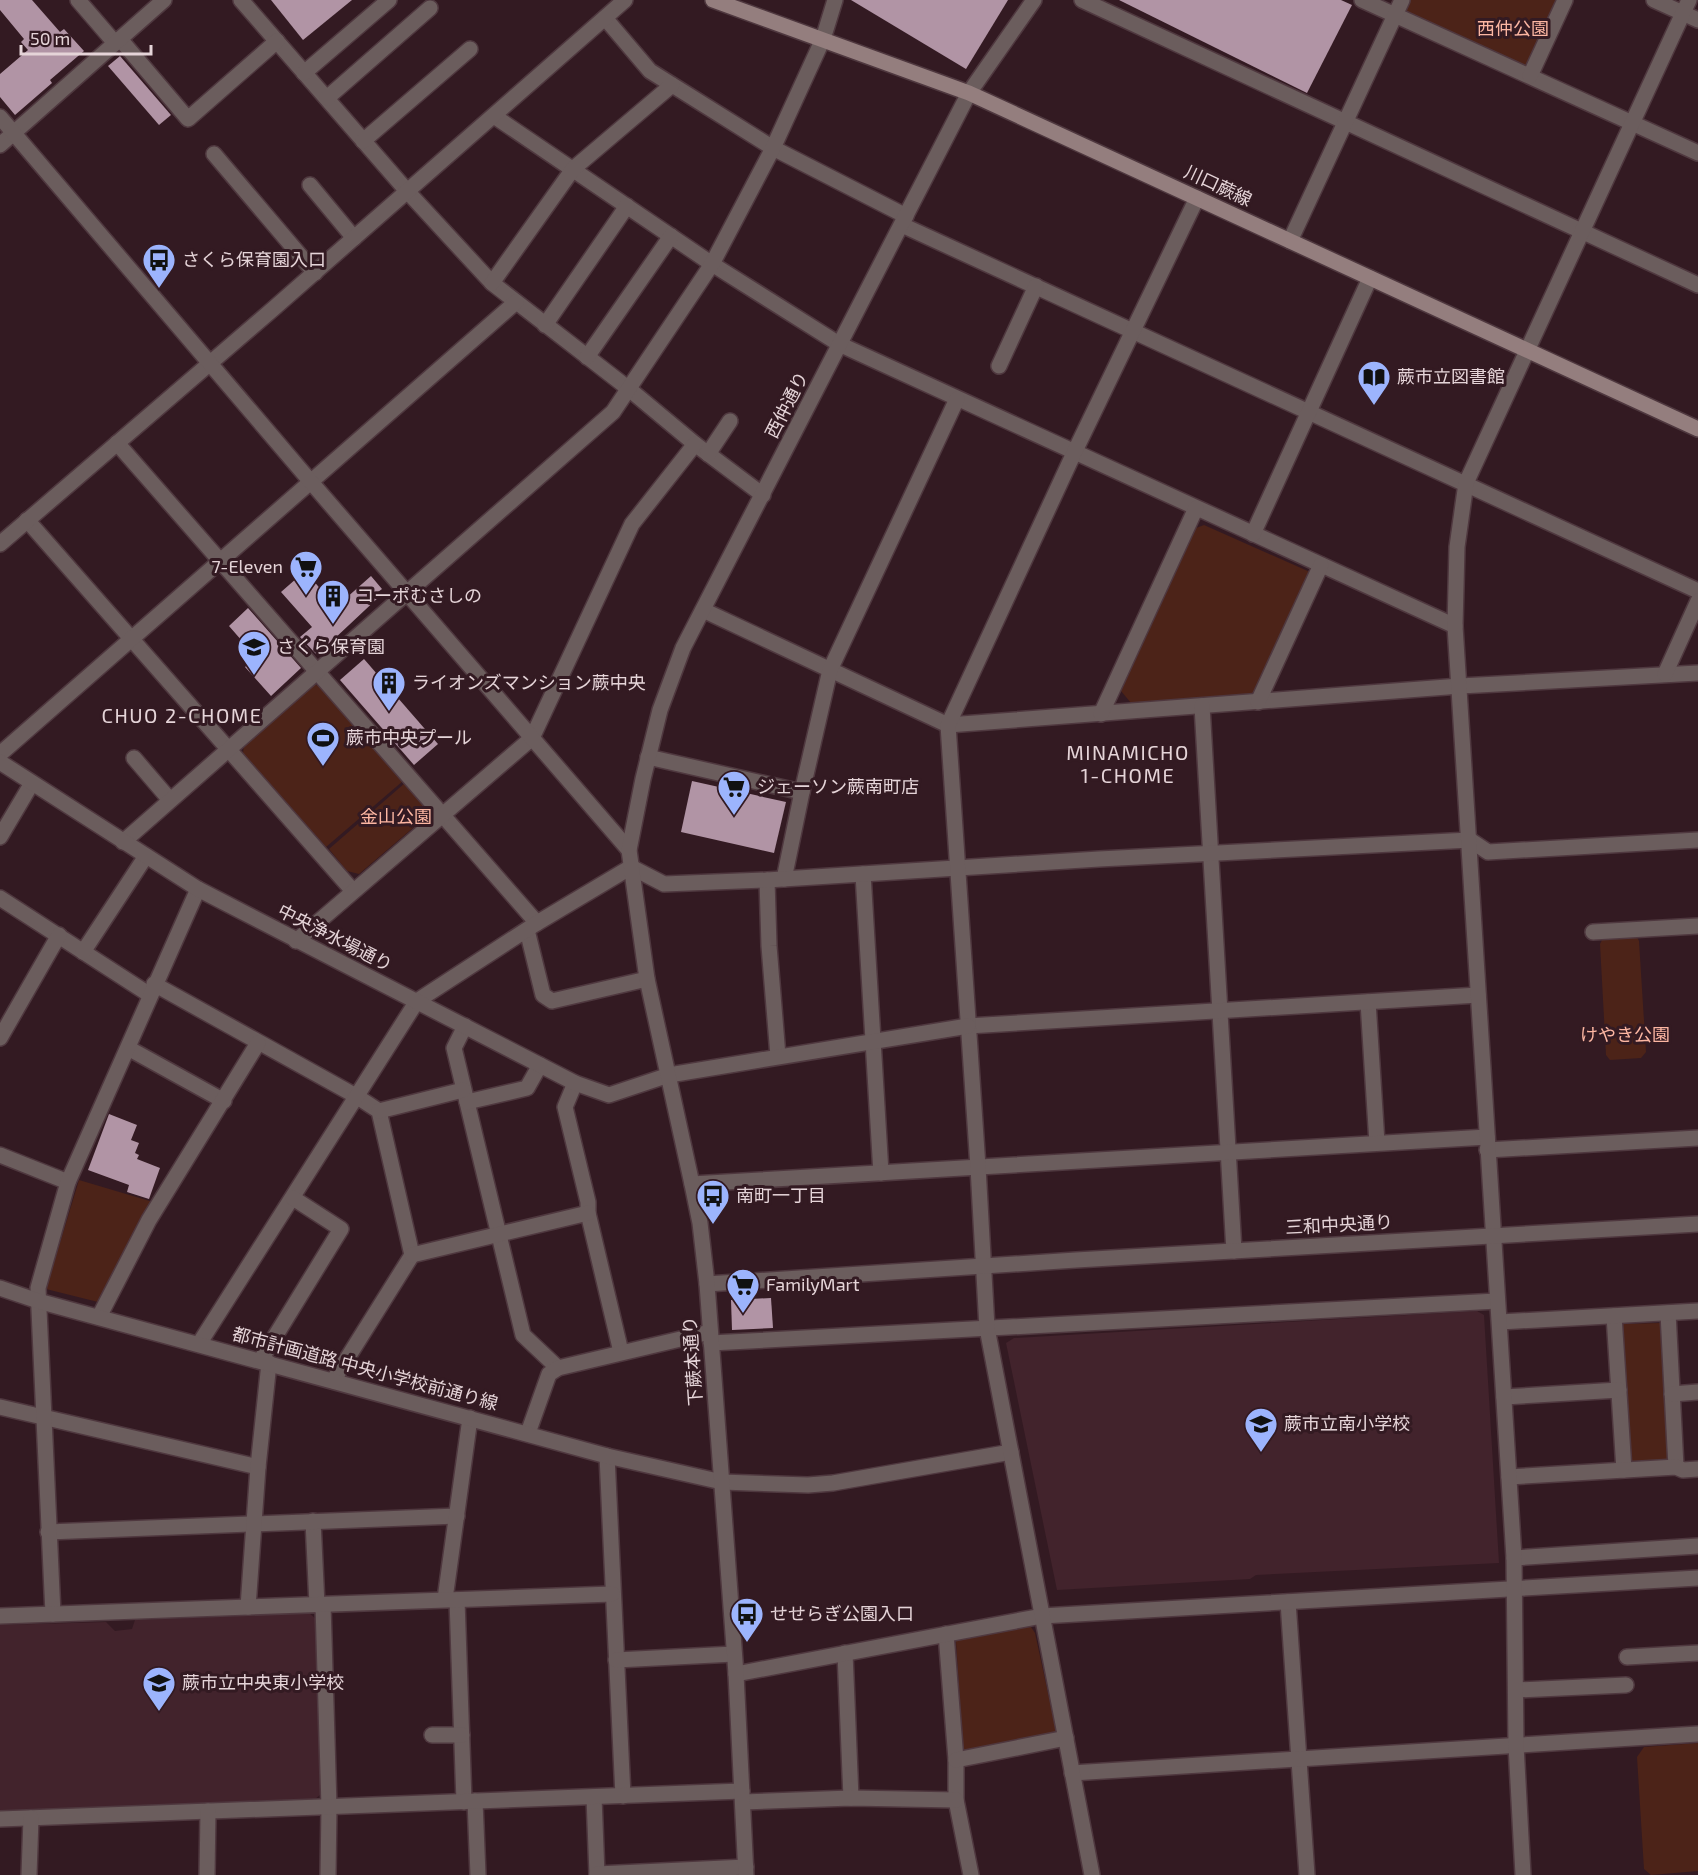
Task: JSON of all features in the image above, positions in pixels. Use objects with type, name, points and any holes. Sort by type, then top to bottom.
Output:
[{"type":"main road","name":"川口蕨線","points":[[713,0],[969,93],[1698,429]]},
{"type":"street","points":[[78,0],[188,119],[277,41]]},
{"type":"street","points":[[0,145],[164,0]]},
{"type":"street","points":[[241,0],[407,191],[492,283],[763,495]]},
{"type":"street","points":[[304,73],[389,0]]},
{"type":"street","points":[[0,544],[315,273],[625,0]]},
{"type":"street","points":[[123,842],[612,412],[712,264],[773,148],[823,39],[835,0]]},
{"type":"street","name":"西仲通り","points":[[629,850],[660,710],[683,648],[969,93],[1034,0]]},
{"type":"street","points":[[1082,0],[1698,285]]},
{"type":"street","points":[[1362,0],[1698,153]]},
{"type":"street","points":[[1290,241],[1402,0]]},
{"type":"street","points":[[1530,76],[1565,0]]},
{"type":"street","points":[[1654,0],[1686,7],[1698,20]]},
{"type":"street","points":[[1522,1875],[1516,1746],[1514,1558],[1455,626],[1457,547],[1466,483],[1686,7]]},
{"type":"street","points":[[327,98],[430,8]]},
{"type":"street","points":[[605,18],[650,71],[773,148],[904,221],[1036,286],[1698,591]]},
{"type":"street","points":[[363,141],[470,49]]},
{"type":"street","points":[[492,283],[573,170],[672,85]]},
{"type":"street","points":[[494,116],[712,264],[839,344],[1455,626]]},
{"type":"street","points":[[0,117],[629,850]]},
{"type":"street","points":[[214,154],[315,273]]},
{"type":"street","points":[[310,185],[354,238]]},
{"type":"street","points":[[1092,1875],[987,1328],[948,725],[1074,453],[1197,198]]},
{"type":"street","points":[[545,325],[627,206]]},
{"type":"street","points":[[587,357],[670,236]]},
{"type":"street","points":[[1253,534],[1370,278]]},
{"type":"street","points":[[999,366],[1036,286]]},
{"type":"street","points":[[0,754],[516,302]]},
{"type":"street","points":[[784,879],[830,670],[957,399]]},
{"type":"street","points":[[708,454],[730,420]]},
{"type":"street","points":[[117,443],[442,814],[532,927],[543,995],[552,1000],[647,979]]},
{"type":"street","points":[[296,941],[532,738],[632,524],[695,444]]},
{"type":"street","points":[[1101,714],[1196,508]]},
{"type":"street","points":[[27,520],[353,891]]},
{"type":"street","points":[[1258,702],[1321,565]]},
{"type":"street","points":[[1665,674],[1698,601]]},
{"type":"street","points":[[703,610],[948,725],[1460,686],[1698,673]]},
{"type":"street","points":[[1202,706],[1234,1251]]},
{"type":"street","points":[[648,757],[802,792]]},
{"type":"street","points":[[134,758],[170,800]]},
{"type":"street","name":"中央浄水場通り","points":[[0,762],[198,889],[575,1083],[609,1095],[669,1075],[968,1026],[1478,995]]},
{"type":"street","points":[[0,837],[32,783]]},
{"type":"street","points":[[200,1344],[417,1001],[631,867],[664,884],[1470,840],[1488,852],[1698,840]]},
{"type":"street","name":"下蕨本通り","points":[[629,850],[647,979],[692,1184],[708,1284],[710,1338],[736,1674],[746,1871]]},
{"type":"street","points":[[83,952],[146,856]]},
{"type":"street","points":[[863,874],[881,1173]]},
{"type":"street","points":[[767,880],[778,1056]]},
{"type":"street","points":[[52,1614],[38,1288],[68,1182],[198,889]]},
{"type":"street","points":[[0,898],[83,952],[152,990],[258,1043],[356,1096],[379,1111],[527,1088],[540,1065]]},
{"type":"street","points":[[1593,932],[1698,926]]},
{"type":"street","points":[[0,1038],[59,935]]},
{"type":"street","points":[[1368,1002],[1377,1143]]},
{"type":"street","points":[[465,1026],[454,1048],[523,1335],[558,1368]]},
{"type":"street","points":[[99,1317],[150,1220],[258,1043]]},
{"type":"street","points":[[128,1048],[224,1101]]},
{"type":"street","points":[[575,1083],[565,1107],[621,1352]]},
{"type":"street","points":[[379,1111],[412,1255]]},
{"type":"street","points":[[692,1184],[1377,1143],[1698,1138]]},
{"type":"street","points":[[0,1155],[68,1182]]},
{"type":"street","points":[[248,1607],[265,1362],[341,1229],[293,1198]]},
{"type":"street","points":[[333,1380],[412,1255],[588,1213]]},
{"type":"street","name":"三和中央通り","points":[[708,1284],[1698,1224]]},
{"type":"street","name":"都市計画道路 中央小学校前通り線","points":[[0,1288],[38,1301],[607,1455],[722,1482],[808,1485],[833,1483],[1011,1452]]},
{"type":"street","points":[[528,1433],[549,1374],[558,1368],[621,1352],[710,1338],[987,1328],[1497,1301]]},
{"type":"street","points":[[1500,1322],[1698,1311]]},
{"type":"street","points":[[1668,1313],[1676,1467]]},
{"type":"street","points":[[1614,1316],[1624,1470]]},
{"type":"street","points":[[1504,1397],[1619,1390]]},
{"type":"street","points":[[1672,1394],[1698,1392]]},
{"type":"street","points":[[0,1407],[258,1467]]},
{"type":"street","points":[[470,1418],[457,1516],[451,1599],[462,1734],[478,1875]]},
{"type":"street","points":[[607,1455],[623,1796]]},
{"type":"street","points":[[1509,1477],[1676,1467],[1683,1470],[1698,1469]]},
{"type":"street","points":[[48,1532],[457,1516]]},
{"type":"street","points":[[313,1521],[320,1605],[329,1807],[328,1875]]},
{"type":"street","points":[[1514,1558],[1698,1546]]},
{"type":"street","points":[[736,1674],[1042,1616],[1698,1578]]},
{"type":"street","points":[[0,1616],[612,1594]]},
{"type":"street","points":[[1288,1602],[1307,1875]]},
{"type":"street","points":[[946,1634],[956,1760],[956,1800],[971,1875]]},
{"type":"street","points":[[845,1653],[851,1798]]},
{"type":"street","points":[[1627,1657],[1698,1653]]},
{"type":"street","points":[[616,1660],[734,1654]]},
{"type":"street","points":[[1516,1690],[1626,1685]]},
{"type":"street","points":[[432,1735],[462,1734]]},
{"type":"street","points":[[1072,1773],[1698,1734]]},
{"type":"street","points":[[956,1760],[1066,1738]]},
{"type":"street","points":[[0,1819],[623,1796],[956,1800]]},
{"type":"street","points":[[594,1797],[597,1874],[746,1871]]},
{"type":"street","points":[[207,1875],[208,1811]]},
{"type":"street","points":[[29,1875],[31,1818]]},
{"type":"shaded area","name":"蕨市立南小学校","points":[[1477,1311],[1484,1315],[1499,1563],[1256,1575],[1250,1579],[1057,1590],[1006,1343],[1014,1338]]},
{"type":"shaded area","name":"蕨市立中央東小学校","points":[[309,1613],[315,1618],[321,1794],[314,1800],[0,1811],[0,1625],[106,1622],[115,1631],[132,1629],[135,1620]]},
{"type":"green space","name":"西仲公園","points":[[1408,0],[1558,0],[1527,66],[1402,12]]},
{"type":"green space","points":[[1204,525],[1310,572],[1253,694],[1131,703],[1121,691],[1196,528]]},
{"type":"green space","name":"蕨市中央プール","points":[[313,684],[319,686],[403,781],[326,847],[243,754],[244,743]]},
{"type":"green space","name":"金山公園","points":[[405,783],[427,808],[427,816],[359,874],[347,871],[329,849]]},
{"type":"green space","name":"けやき公園","points":[[1636,935],[1639,941],[1646,1052],[1641,1058],[1610,1060],[1606,1055],[1600,944],[1603,938]]},
{"type":"green space","points":[[79,1180],[153,1202],[102,1303],[46,1289]]},
{"type":"green space","points":[[1661,1323],[1664,1327],[1670,1455],[1667,1455],[1667,1459],[1631,1462],[1627,1457],[1620,1329],[1623,1324]]},
{"type":"green space","points":[[1029,1624],[1035,1633],[1056,1730],[1053,1737],[967,1752],[963,1749],[956,1641],[959,1636]]},
{"type":"green space","points":[[1698,1743],[1698,1871],[1651,1875],[1644,1869],[1637,1757],[1644,1747]]},
{"type":"building","points":[[0,0],[32,0],[60,32],[64,29],[84,51],[50,80],[52,83],[15,115],[0,97],[0,74],[28,50],[21,42],[24,39],[0,10]]},
{"type":"building","points":[[271,0],[352,0],[303,40]]},
{"type":"building","points":[[851,0],[1008,0],[966,69]]},
{"type":"building","points":[[1119,0],[1341,0],[1352,5],[1307,93]]},
{"type":"building","points":[[120,56],[171,115],[159,125],[108,66]]},
{"type":"building","points":[[305,571],[336,607],[371,576],[382,589],[378,592],[381,595],[317,655],[300,637],[312,627],[281,592]]},
{"type":"building","points":[[248,608],[301,668],[271,696],[245,667],[256,657],[229,626]]},
{"type":"building","name":"ライオンズマンション蕨中央","points":[[364,659],[438,744],[414,765],[340,680]]},
{"type":"building","points":[[692,781],[786,802],[774,853],[681,832]]},
{"type":"building","points":[[109,1114],[137,1125],[131,1140],[139,1143],[135,1153],[139,1155],[137,1159],[160,1168],[149,1199],[127,1192],[129,1185],[88,1170]]},
{"type":"building","points":[[771,1298],[773,1328],[732,1330],[731,1300]]},
{"type":"place","name":"さくら保育園入口","points":[[159,289]]},
{"type":"place","name":"蕨市立図書館","points":[[1374,406]]},
{"type":"place","name":"7-Eleven","points":[[306,596]]},
{"type":"place","name":"コーポむさしの","points":[[333,625]]},
{"type":"place","name":"さくら保育園","points":[[254,676]]},
{"type":"place","name":"ライオンズマンション蕨中央","points":[[389,712]]},
{"type":"place","name":"蕨市中央プール","points":[[323,767]]},
{"type":"place","name":"ジェーソン蕨南町店","points":[[734,816]]},
{"type":"place","name":"南町一丁目","points":[[713,1225]]},
{"type":"place","name":"FamilyMart","points":[[743,1314]]},
{"type":"place","name":"蕨市立南小学校","points":[[1261,1453]]},
{"type":"place","name":"せせらぎ公園入口","points":[[747,1643]]},
{"type":"place","name":"蕨市立中央東小学校","points":[[159,1712]]},
{"type":"district","name":"CHUO 2-CHOME","points":[[182,716]]},
{"type":"district","name":"MINAMICHO 1-CHOME","points":[[1128,764]]}]
